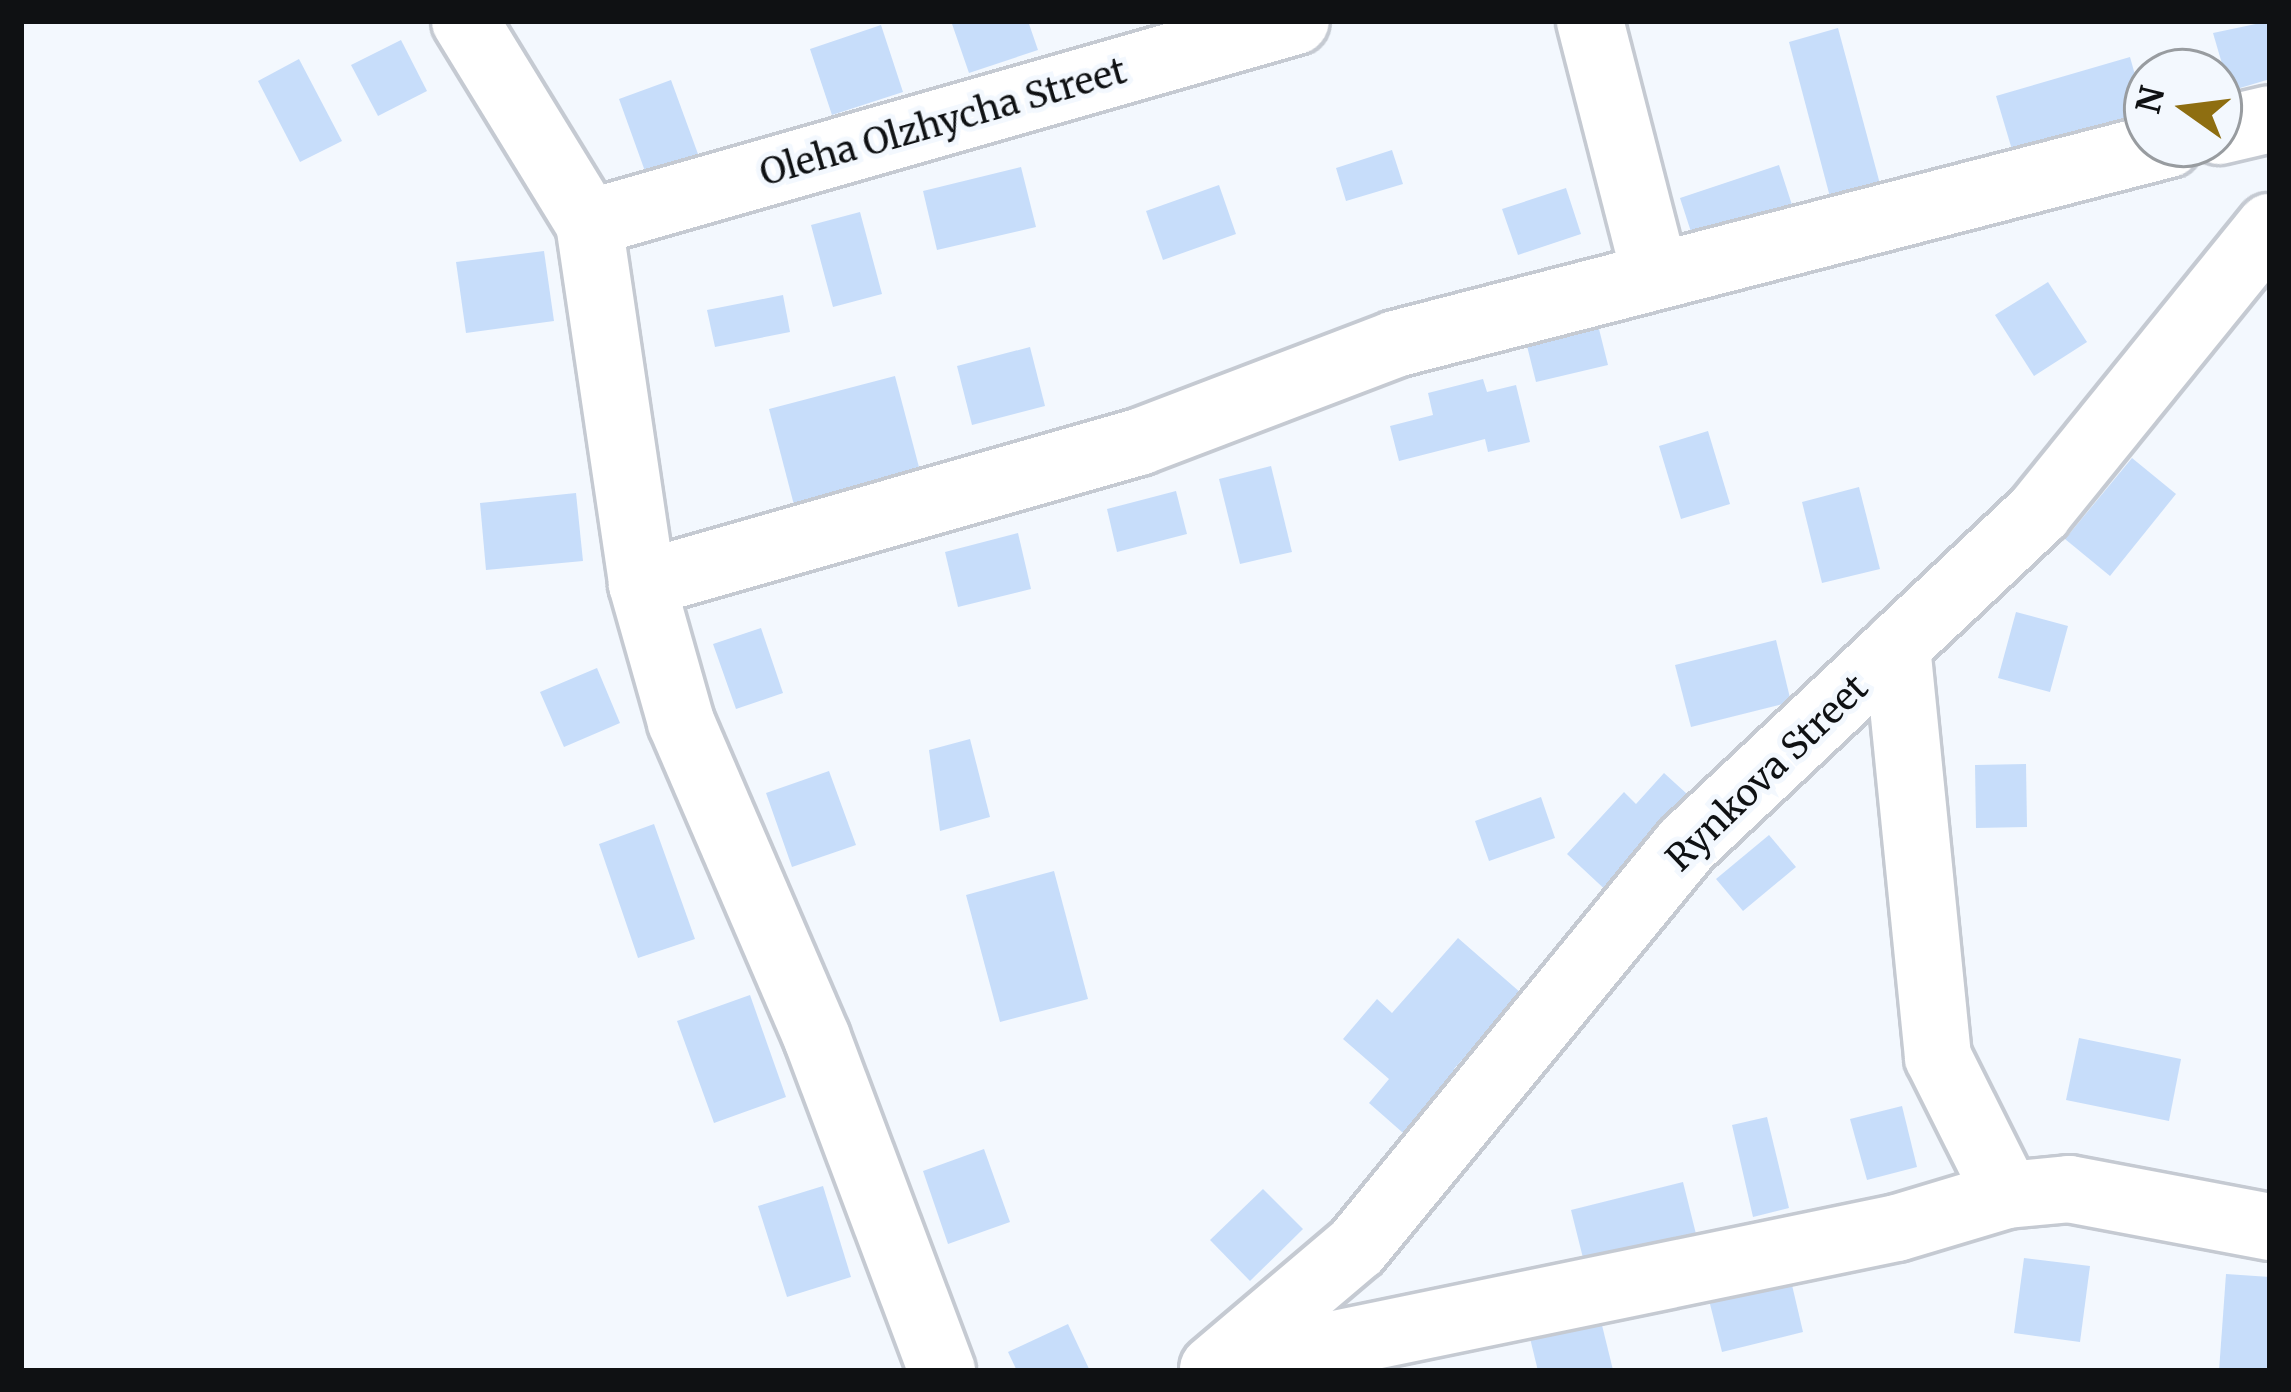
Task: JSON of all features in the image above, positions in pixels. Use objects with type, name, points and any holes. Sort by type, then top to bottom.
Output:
[{"type":"street","points":[[465,21],[589,223],[642,584],[681,722],[817,1038],[942,1371]]},
{"type":"street","name":"Oleha Olzhycha Street","points":[[589,223],[1297,21]]},
{"type":"street","points":[[1590,21],[1655,274]]},
{"type":"street","points":[[642,584],[1138,442],[1395,344],[2123,156]]},
{"type":"street","name":"Rynkova Street","points":[[1212,1370],[1357,1247],[1686,845],[2039,512],[2270,227]]},
{"type":"street","points":[[1897,646],[1937,1058],[2007,1195]]},
{"type":"street","points":[[1212,1370],[1897,1228],[2007,1195],[2069,1189],[2270,1226]]},
{"type":"building","points":[[951,21],[1028,21],[1038,50],[969,73]]},
{"type":"building","points":[[2270,21],[2270,79],[2243,87],[2243,48],[2217,48],[2213,33]]},
{"type":"building","points":[[881,25],[903,92],[832,115],[810,49]]},
{"type":"building","points":[[1838,28],[1880,184],[1830,197],[1789,42]]},
{"type":"building","points":[[401,40],[427,91],[378,116],[351,65]]},
{"type":"building","points":[[299,59],[342,141],[300,162],[258,81]]},
{"type":"building","points":[[2123,59],[2123,121],[2013,153],[1996,96]]},
{"type":"building","points":[[671,80],[698,154],[646,174],[619,99]]},
{"type":"building","points":[[1392,150],[1403,184],[1346,201],[1336,168]]},
{"type":"building","points":[[1779,165],[1793,208],[1694,241],[1680,198]]},
{"type":"building","points":[[1021,167],[1036,227],[937,250],[923,191]]},
{"type":"building","points":[[1219,185],[1236,234],[1163,260],[1146,211]]},
{"type":"building","points":[[1566,188],[1581,234],[1518,255],[1502,209]]},
{"type":"building","points":[[860,212],[882,294],[833,307],[811,225]]},
{"type":"building","points":[[544,251],[554,321],[466,333],[456,262]]},
{"type":"building","points":[[2048,282],[2087,342],[2034,376],[1995,315]]},
{"type":"building","points":[[783,295],[790,332],[715,347],[707,310]]},
{"type":"building","points":[[1598,325],[1608,365],[1536,382],[1526,342]]},
{"type":"building","points":[[1030,347],[1045,406],[972,425],[957,366]]},
{"type":"building","points":[[895,376],[920,471],[794,505],[769,409]]},
{"type":"building","points":[[1483,379],[1487,392],[1516,385],[1530,442],[1488,452],[1485,439],[1399,461],[1390,426],[1433,415],[1428,393]]},
{"type":"building","points":[[1708,431],[1730,504],[1681,519],[1659,446]]},
{"type":"building","points":[[2132,458],[2176,494],[2110,576],[2065,539]]},
{"type":"building","points":[[1271,466],[1292,552],[1240,564],[1219,479]]},
{"type":"building","points":[[1859,487],[1880,569],[1822,583],[1802,502]]},
{"type":"building","points":[[1176,491],[1187,534],[1117,552],[1107,509]]},
{"type":"building","points":[[576,493],[583,561],[486,570],[480,503]]},
{"type":"building","points":[[1018,533],[1031,589],[958,607],[945,552]]},
{"type":"building","points":[[2016,612],[2068,626],[2050,692],[1998,678]]},
{"type":"building","points":[[761,628],[783,693],[736,709],[713,644]]},
{"type":"building","points":[[1776,640],[1791,702],[1691,727],[1675,665]]},
{"type":"building","points":[[597,668],[620,723],[564,747],[540,692]]},
{"type":"building","points":[[970,739],[990,817],[940,831],[929,750]]},
{"type":"building","points":[[2026,764],[2027,827],[1976,828],[1975,765]]},
{"type":"building","points":[[829,771],[856,845],[792,867],[766,793]]},
{"type":"building","points":[[1664,773],[1698,804],[1612,896],[1567,854],[1624,792],[1636,804]]},
{"type":"building","points":[[1541,797],[1555,838],[1489,861],[1475,821]]},
{"type":"building","points":[[654,824],[695,939],[638,958],[599,844]]},
{"type":"building","points":[[1769,835],[1796,867],[1743,911],[1716,879]]},
{"type":"building","points":[[1054,871],[1088,999],[1000,1022],[966,895]]},
{"type":"building","points":[[1458,938],[1521,993],[1454,1069],[1473,1086],[1419,1147],[1369,1103],[1389,1079],[1343,1039],[1377,999],[1392,1013]]},
{"type":"building","points":[[750,995],[786,1097],[714,1123],[677,1021]]},
{"type":"building","points":[[2079,1038],[2181,1059],[2169,1121],[2066,1100]]},
{"type":"building","points":[[1902,1106],[1917,1167],[1867,1180],[1850,1119]]},
{"type":"building","points":[[1767,1117],[1789,1208],[1753,1217],[1732,1125]]},
{"type":"building","points":[[984,1149],[1010,1222],[948,1244],[923,1171]]},
{"type":"building","points":[[1683,1182],[1698,1242],[1586,1270],[1571,1210]]},
{"type":"building","points":[[823,1186],[851,1277],[787,1297],[758,1206]]},
{"type":"building","points":[[1263,1189],[1303,1229],[1250,1281],[1210,1240]]},
{"type":"building","points":[[2024,1258],[2090,1266],[2080,1342],[2014,1333]]},
{"type":"building","points":[[1788,1268],[1803,1332],[1722,1352],[1706,1288]]},
{"type":"building","points":[[2226,1274],[2270,1277],[2270,1371],[2219,1371]]},
{"type":"building","points":[[1599,1313],[1613,1370],[1538,1371],[1528,1330]]},
{"type":"building","points":[[1068,1324],[1090,1371],[1017,1371],[1008,1352]]}]
